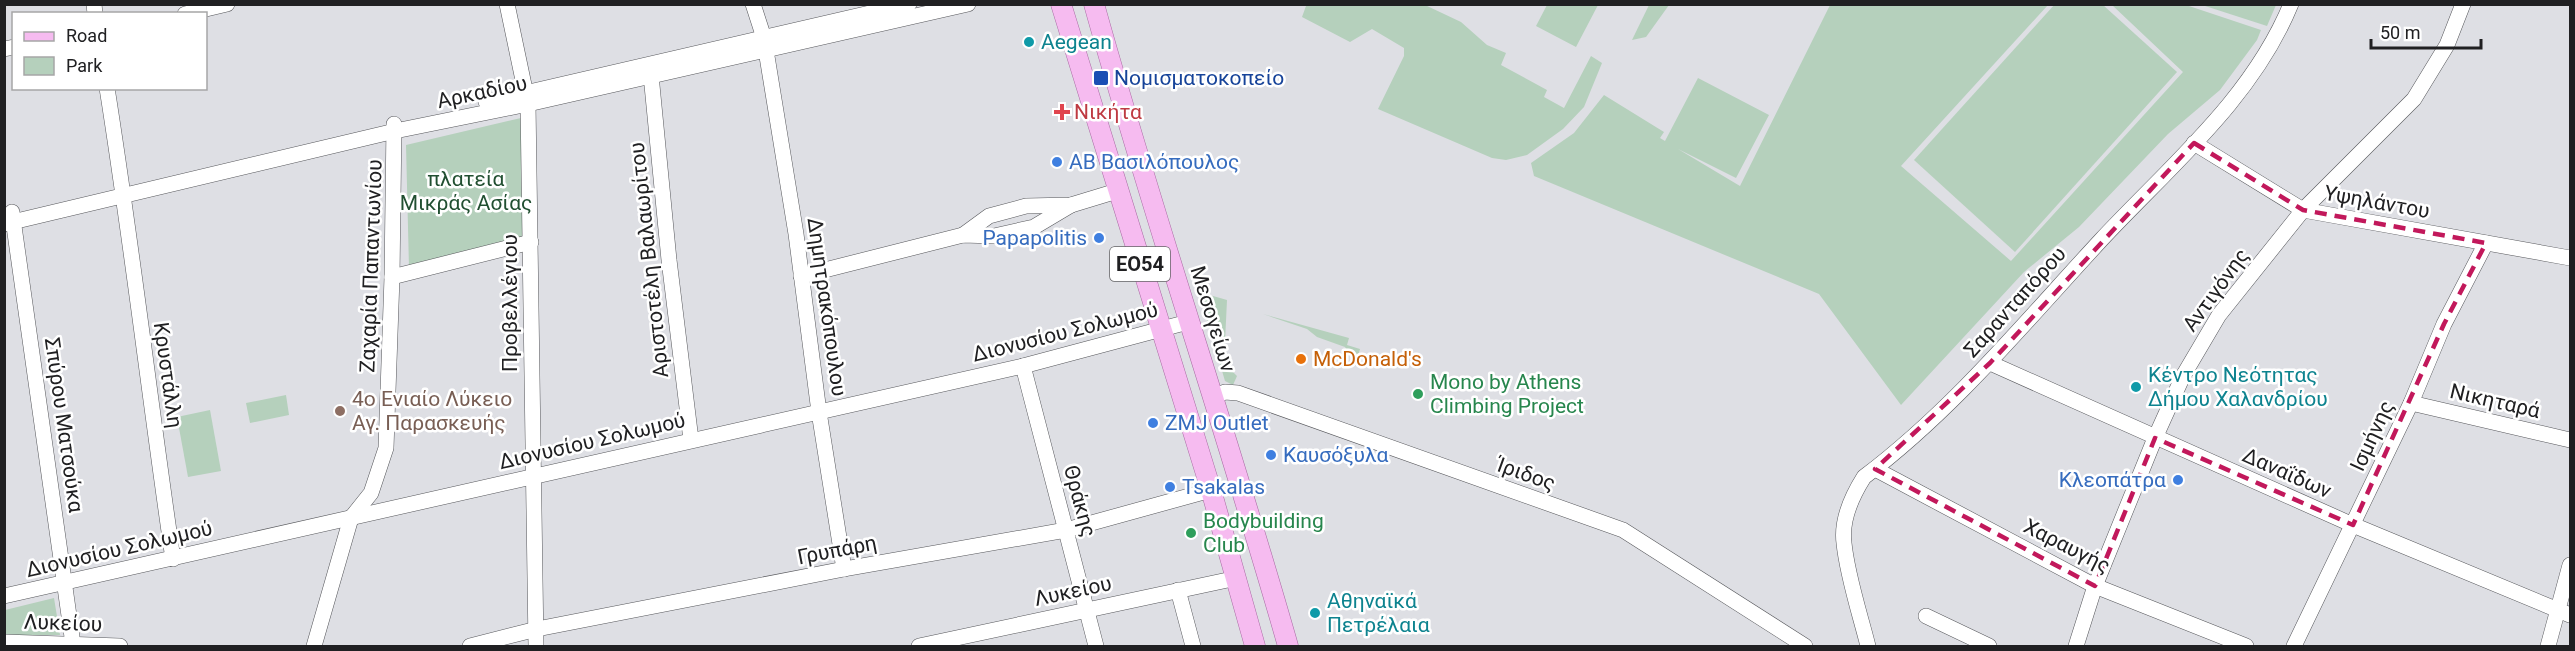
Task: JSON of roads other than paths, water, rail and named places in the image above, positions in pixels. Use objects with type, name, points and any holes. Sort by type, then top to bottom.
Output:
[{"type":"main road","name":"ΕΟ54","points":[[1061,4],[1211,490],[1255,646]]},
{"type":"main road","name":"Μεσογείων","points":[[1094,4],[1188,322],[1246,500],[1288,646]]},
{"type":"street","points":[[193,12],[227,4]]},
{"type":"street","name":"Προβελλέγιου","points":[[507,4],[527,99],[536,646]]},
{"type":"street","name":"Δημητρακόπουλου","points":[[753,4],[765,44],[844,569]]},
{"type":"street","name":"Αρκαδίου","points":[[9,218],[395,127],[651,75],[909,4]]},
{"type":"street","name":"Αρκαδίου","points":[[527,99],[765,44],[968,4]]},
{"type":"street","name":"Σαρανταπόρου","points":[[1868,646],[1843,542],[1851,501],[1864,477],[1940,413],[1990,363],[2091,251],[2235,98],[2255,72],[2280,31],[2291,4]]},
{"type":"street","name":"Αντιγόνης","points":[[2076,646],[2095,586],[2182,376],[2219,315],[2303,210],[2414,99],[2447,45],[2463,4]]},
{"type":"street","name":"Αριστοτέλη Βαλαωρίτου","points":[[651,75],[669,260],[691,440]]},
{"type":"street","name":"Κρυστάλλη","points":[[107,90],[124,191],[146,372],[173,559]]},
{"type":"street","name":"Ζαχαρία Παπαντωνίου","points":[[314,646],[351,518],[371,492],[386,448],[395,127]]},
{"type":"street","name":"Υψηλάντου","points":[[2194,143],[2303,210],[2571,258]]},
{"type":"street","points":[[801,276],[963,235],[994,236],[1034,227],[1071,205],[1117,191]]},
{"type":"street","points":[[963,235],[990,216],[1026,206],[1071,205]]},
{"type":"street","name":"Σπύρου Ματσούκα","points":[[9,218],[73,644]]},
{"type":"street","points":[[392,277],[531,242]]},
{"type":"street","name":"Ισμήνης","points":[[2294,646],[2411,403],[2444,324],[2486,243]]},
{"type":"street","name":"Διονυσίου Σολωμού","points":[[4,596],[1023,366],[1188,322]]},
{"type":"street","name":"Δαναΐδων","points":[[1990,363],[2353,525],[2564,612]]},
{"type":"street","name":"Θράκης","points":[[1023,366],[1096,646]]},
{"type":"street","name":"Ίριδος","points":[[1212,397],[1225,392],[1238,393],[1623,530],[1805,646]]},
{"type":"street","name":"Νικηταρά","points":[[2411,403],[2571,440]]},
{"type":"street","name":"Χαραυγής","points":[[1875,468],[2095,586],[2246,646]]},
{"type":"street","name":"Γρυπάρη","points":[[470,646],[537,629],[844,569],[1066,530],[1211,490]]},
{"type":"street","points":[[2548,646],[2564,612],[2571,565]]},
{"type":"street","name":"Λυκείου","points":[[919,646],[1237,578]]},
{"type":"street","points":[[1178,590],[1193,646]]},
{"type":"street","points":[[1926,616],[1989,646]]},
{"type":"street","name":"Λυκείου","points":[[4,642],[120,646]]},
{"type":"place","name":"Aegean","points":[[1029,42]]},
{"type":"place","name":"Νομισματοκοπείο","points":[[1101,78]]},
{"type":"place","name":"Νικήτα","points":[[1062,112]]},
{"type":"place","name":"ΑΒ Βασιλόπουλος","points":[[1057,162]]},
{"type":"place","name":"Papapolitis","points":[[1099,238]]},
{"type":"place","name":"McDonald's","points":[[1301,359]]},
{"type":"place","name":"Κέντρο Νεότητας Δήμου Χαλανδρίου","points":[[2136,387]]},
{"type":"place","name":"Mono by Athens Climbing Project","points":[[1418,394]]},
{"type":"place","name":"4ο Ενιαίο Λύκειο Αγ. Παρασκευής","points":[[340,411]]},
{"type":"place","name":"ZMJ Outlet","points":[[1153,423]]},
{"type":"place","name":"Καυσόξυλα","points":[[1271,455]]},
{"type":"place","name":"Κλεοπάτρα","points":[[2178,480]]},
{"type":"place","name":"Tsakalas","points":[[1170,487]]},
{"type":"place","name":"Bodybuilding Club","points":[[1191,533]]},
{"type":"place","name":"Αθηναϊκά Πετρέλαια","points":[[1315,613]]},
{"type":"park label","name":"πλατεία Μικράς Ασίας","points":[[466,191]]}]
